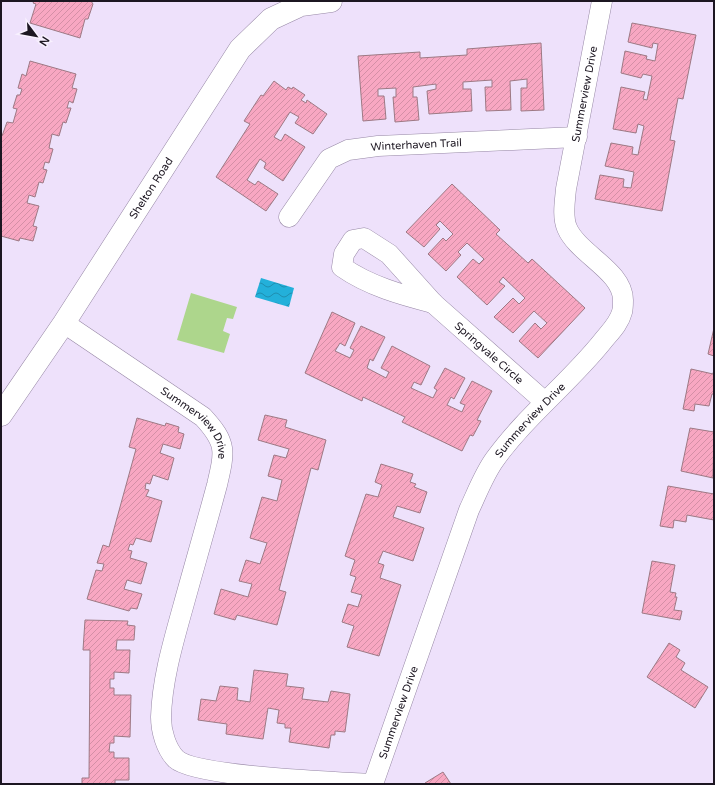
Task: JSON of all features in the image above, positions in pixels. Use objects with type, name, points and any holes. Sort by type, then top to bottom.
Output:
[{"type":"street","name":"Shelton Road","points":[[1,415],[64,323],[240,49],[284,6],[302,6],[331,1]]},
{"type":"street","name":"Summerview Drive","points":[[64,323],[203,417],[216,431],[223,445],[222,463],[217,485],[174,639],[162,696],[161,719],[163,735],[176,759],[188,766],[207,769],[278,778],[373,784],[469,510],[495,459],[545,402],[587,361],[616,324],[623,312],[623,298],[619,284],[611,274],[581,248],[573,238],[566,226],[564,211],[566,189],[602,1]]},
{"type":"street","name":"Winterhaven Trail","points":[[289,216],[329,159],[348,150],[378,146],[576,137]]},
{"type":"street","name":"Springvale Circle","points":[[433,303],[545,402]]},
{"type":"green space","points":[[191,293],[237,307],[233,319],[227,318],[223,331],[230,334],[224,353],[177,340]]},
{"type":"water","points":[[261,278],[294,288],[289,307],[255,297]]},
{"type":"building","points":[[34,1],[91,1],[93,4],[88,19],[85,19],[80,38],[30,23],[36,4],[33,3]]},
{"type":"building","points":[[632,23],[696,35],[683,99],[678,98],[670,140],[675,141],[662,211],[595,199],[600,175],[624,179],[623,187],[631,188],[634,172],[605,166],[611,143],[633,147],[632,154],[638,155],[644,126],[638,124],[636,133],[613,129],[621,87],[645,92],[643,99],[647,100],[652,76],[643,74],[641,78],[621,73],[625,51],[647,56],[646,59],[655,61],[658,44],[653,43],[652,48],[628,42]]},
{"type":"building","points":[[541,43],[544,110],[521,111],[521,88],[527,88],[527,79],[510,81],[511,110],[486,111],[485,87],[492,87],[492,80],[463,82],[463,89],[471,89],[472,111],[429,114],[427,91],[436,89],[436,84],[413,87],[413,97],[417,97],[419,120],[395,122],[393,97],[396,97],[396,88],[378,89],[378,96],[384,96],[386,119],[363,121],[358,56],[420,52],[420,58],[467,55],[467,49]]},
{"type":"building","points":[[30,61],[76,74],[72,88],[77,89],[73,103],[69,101],[67,108],[71,108],[66,123],[63,122],[59,136],[52,134],[49,148],[53,149],[49,163],[45,162],[43,169],[47,170],[43,183],[39,182],[35,197],[29,195],[27,203],[39,206],[33,226],[37,227],[33,241],[20,238],[19,241],[1,236],[1,136],[7,122],[13,123],[17,109],[13,108],[17,95],[20,95],[22,89],[18,88],[22,74],[26,76]]},
{"type":"building","points":[[274,81],[286,90],[288,87],[292,89],[293,87],[305,95],[301,100],[306,103],[307,100],[327,114],[313,134],[295,123],[299,117],[290,112],[274,137],[281,141],[285,134],[305,147],[283,181],[264,168],[266,163],[260,159],[247,180],[255,185],[258,181],[278,194],[266,211],[216,177],[250,124],[244,121],[261,95],[263,96]]},
{"type":"building","points":[[452,184],[500,230],[496,234],[528,263],[532,259],[585,308],[538,358],[519,341],[535,323],[541,329],[547,323],[534,311],[513,333],[494,317],[513,298],[519,304],[525,298],[503,277],[499,282],[505,286],[487,305],[457,277],[473,259],[479,264],[484,259],[467,243],[458,252],[461,255],[446,271],[428,254],[443,238],[446,241],[453,234],[440,221],[436,225],[440,229],[424,247],[406,232]]},
{"type":"building","points":[[332,312],[355,323],[345,346],[340,343],[335,351],[350,358],[354,350],[350,348],[361,326],[385,337],[373,361],[370,359],[367,368],[386,378],[389,372],[381,368],[392,346],[430,366],[421,385],[414,382],[411,388],[433,398],[437,390],[434,388],[445,368],[465,378],[454,399],[451,397],[447,405],[462,412],[465,405],[460,403],[472,381],[492,391],[477,420],[481,421],[473,436],[470,435],[462,451],[402,422],[405,417],[363,397],[362,401],[305,373]]},
{"type":"building","points":[[714,328],[714,356],[708,354]]},
{"type":"building","points":[[691,369],[713,374],[714,369],[714,394],[712,394],[709,406],[695,404],[694,411],[683,409]]},
{"type":"building","points":[[265,415],[287,420],[285,427],[326,440],[318,470],[311,468],[279,590],[286,592],[277,625],[237,615],[235,620],[214,614],[221,589],[248,597],[252,584],[239,581],[246,560],[260,564],[267,543],[250,538],[262,497],[277,501],[282,480],[268,476],[274,455],[286,458],[289,449],[258,440]]},
{"type":"building","points":[[137,418],[165,426],[166,423],[179,427],[178,432],[184,434],[180,449],[163,444],[160,453],[174,458],[168,480],[153,475],[150,484],[146,483],[145,489],[149,490],[146,496],[162,501],[151,542],[136,538],[133,545],[130,544],[128,550],[132,551],[130,558],[147,563],[141,584],[127,580],[124,589],[142,594],[137,609],[131,608],[129,611],[87,599],[96,570],[102,571],[104,564],[97,563],[103,545],[109,547],[136,449],[129,447]]},
{"type":"building","points":[[690,428],[714,432],[713,478],[681,471]]},
{"type":"building","points":[[381,464],[413,474],[410,482],[416,484],[414,487],[427,492],[420,513],[397,506],[393,517],[424,528],[413,561],[383,551],[378,563],[384,565],[380,578],[401,585],[379,656],[347,647],[354,626],[342,622],[348,604],[358,607],[362,595],[351,592],[356,577],[350,575],[355,560],[345,556],[366,494],[378,497],[382,485],[375,482]]},
{"type":"building","points":[[668,486],[714,494],[714,520],[687,515],[686,522],[674,520],[673,528],[660,526]]},
{"type":"building","points":[[652,561],[675,565],[670,592],[676,593],[675,597],[677,597],[674,610],[682,611],[680,620],[642,613]]},
{"type":"building","points":[[85,620],[128,621],[127,625],[135,626],[134,640],[117,640],[116,650],[130,650],[129,673],[114,672],[114,679],[110,679],[110,688],[114,688],[114,695],[131,695],[130,737],[114,736],[114,743],[110,743],[109,752],[114,752],[114,758],[129,758],[129,780],[115,780],[115,784],[82,784],[82,778],[89,778],[90,650],[83,650]]},
{"type":"building","points":[[669,643],[680,650],[676,657],[685,663],[681,670],[708,687],[695,708],[647,677]]},
{"type":"building","points":[[254,670],[288,674],[286,686],[304,688],[302,699],[328,702],[331,691],[350,694],[345,732],[335,731],[335,735],[331,735],[329,748],[289,742],[291,728],[285,728],[285,724],[277,723],[279,710],[268,708],[263,739],[226,734],[227,724],[198,720],[201,699],[216,701],[220,686],[238,688],[237,700],[250,702]]},
{"type":"building","points":[[443,772],[451,784],[425,784],[425,783]]}]
